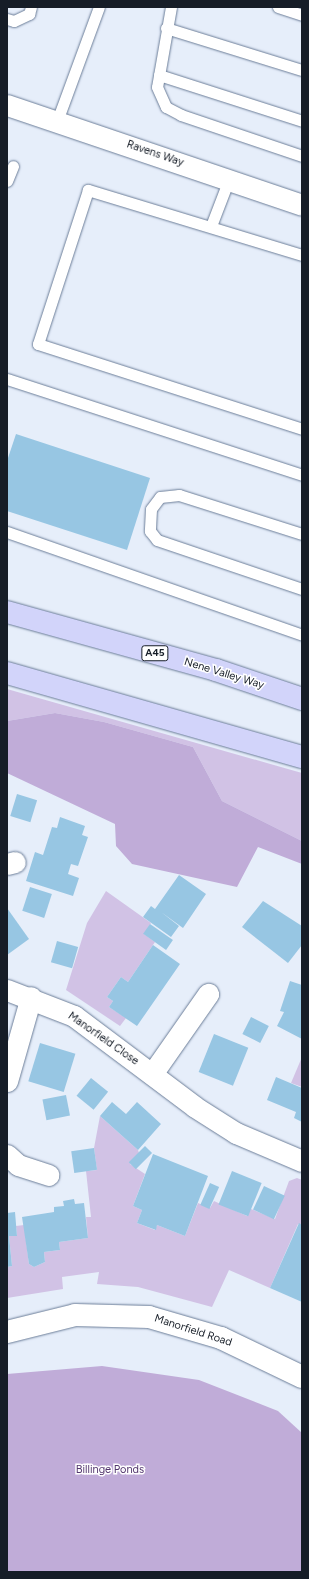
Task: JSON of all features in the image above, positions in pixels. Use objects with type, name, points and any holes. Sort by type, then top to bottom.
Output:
[{"type":"highway","name":"Nene Valley Way","points":[[7,612],[216,670],[302,699]]},
{"type":"highway","points":[[7,673],[302,757]]},
{"type":"street","name":"Ravens Way","points":[[7,105],[302,205]]},
{"type":"street","name":"Manorfield Close","points":[[7,990],[31,997],[74,1016],[195,1107],[236,1133],[302,1161]]},
{"type":"street","points":[[152,1074],[208,994]]},
{"type":"street","points":[[7,1082],[31,997]]},
{"type":"street","points":[[7,1155],[18,1164],[48,1175]]},
{"type":"street","name":"Manorfield Road","points":[[7,1332],[75,1316],[149,1317],[221,1338],[302,1378]]},
{"type":"lane","points":[[7,19],[14,21],[29,14],[32,7]]},
{"type":"lane","points":[[57,121],[99,7]]},
{"type":"lane","points":[[171,7],[166,28],[157,87],[166,107],[181,115],[302,156]]},
{"type":"lane","points":[[278,7],[302,15]]},
{"type":"lane","points":[[166,28],[302,70]]},
{"type":"lane","points":[[159,76],[302,121]]},
{"type":"lane","points":[[7,181],[13,166]]},
{"type":"lane","points":[[211,226],[229,179]]},
{"type":"lane","points":[[302,255],[211,226],[88,190],[38,344],[302,429]]},
{"type":"lane","points":[[7,379],[302,475]]},
{"type":"lane","points":[[302,534],[179,495],[160,497],[151,509],[150,531],[157,540],[302,589]]},
{"type":"lane","points":[[7,532],[302,636]]},
{"type":"shaded area","points":[[7,689],[302,773],[302,841],[222,801],[193,747],[104,722],[55,713],[7,721]]},
{"type":"shaded area","points":[[106,891],[151,923],[144,934],[155,942],[128,982],[121,977],[107,997],[113,1001],[109,1007],[126,1018],[120,1026],[66,990],[87,923]]},
{"type":"shaded area","points":[[302,1057],[302,1087],[291,1083]]},
{"type":"shaded area","points":[[100,1116],[138,1150],[139,1153],[130,1164],[145,1174],[133,1206],[142,1210],[137,1223],[155,1230],[157,1225],[185,1236],[198,1203],[210,1208],[214,1201],[247,1216],[251,1209],[275,1219],[289,1181],[297,1178],[302,1180],[302,1225],[298,1224],[270,1288],[229,1270],[212,1307],[138,1287],[97,1284],[99,1272],[62,1277],[63,1289],[7,1298],[7,1267],[12,1266],[9,1236],[17,1235],[16,1226],[24,1225],[29,1264],[34,1267],[45,1262],[44,1252],[60,1250],[59,1242],[88,1238],[86,1217],[91,1217],[86,1171],[97,1170],[94,1148]]},
{"type":"green space","points":[[55,713],[104,722],[193,747],[222,801],[302,841],[302,864],[258,847],[237,887],[132,864],[116,846],[115,824],[7,773],[7,721]]},
{"type":"green space","name":"Billinge Ponds","points":[[102,1366],[199,1380],[278,1411],[302,1433],[302,1572],[7,1572],[7,1374]]},
{"type":"building","points":[[16,434],[150,478],[127,550],[7,511],[7,461]]},
{"type":"building","points":[[17,794],[37,800],[30,822],[10,816]]},
{"type":"building","points":[[60,817],[85,826],[82,835],[88,837],[78,866],[71,864],[68,874],[79,878],[73,896],[26,881],[35,852],[43,855],[52,827],[57,828]]},
{"type":"building","points":[[179,875],[206,894],[183,928],[161,912],[179,926],[171,937],[143,917],[151,906],[155,909]]},
{"type":"building","points":[[30,887],[52,894],[44,918],[22,911]]},
{"type":"building","points":[[263,901],[302,926],[302,945],[288,963],[242,927]]},
{"type":"building","points":[[7,908],[29,939],[7,955]]},
{"type":"building","points":[[150,924],[173,940],[166,950],[143,934]]},
{"type":"building","points":[[57,941],[78,947],[72,968],[51,962]]},
{"type":"building","points":[[153,945],[180,964],[137,1026],[109,1007],[113,1001],[107,997],[121,977],[128,982]]},
{"type":"building","points":[[290,981],[302,985],[302,1039],[277,1026],[284,1012],[280,1011]]},
{"type":"building","points":[[251,1017],[269,1026],[260,1043],[242,1034]]},
{"type":"building","points":[[214,1034],[248,1048],[233,1086],[199,1072]]},
{"type":"building","points":[[40,1043],[75,1054],[64,1092],[28,1081]]},
{"type":"building","points":[[276,1077],[302,1088],[302,1122],[294,1118],[296,1112],[267,1100]]},
{"type":"building","points":[[91,1078],[108,1092],[94,1110],[77,1096]]},
{"type":"building","points":[[66,1095],[70,1116],[46,1120],[42,1100]]},
{"type":"building","points":[[112,1102],[126,1114],[137,1102],[161,1124],[138,1150],[100,1116]]},
{"type":"building","points":[[145,1146],[152,1153],[136,1169],[129,1162]]},
{"type":"building","points":[[94,1148],[97,1170],[74,1173],[71,1151]]},
{"type":"building","points":[[153,1154],[208,1176],[185,1236],[157,1225],[156,1230],[137,1223],[142,1210],[133,1206]]},
{"type":"building","points":[[232,1171],[262,1183],[248,1216],[219,1204]]},
{"type":"building","points":[[210,1183],[219,1187],[209,1209],[200,1205]]},
{"type":"building","points":[[264,1186],[285,1196],[274,1219],[253,1210]]},
{"type":"building","points":[[74,1199],[75,1204],[84,1203],[88,1238],[59,1242],[60,1250],[44,1252],[45,1262],[34,1267],[29,1264],[22,1217],[54,1212],[54,1207],[64,1206],[63,1201]]},
{"type":"building","points":[[15,1212],[17,1236],[9,1236],[12,1266],[7,1267],[7,1213]]},
{"type":"building","points":[[299,1223],[302,1225],[302,1302],[270,1288]]}]
